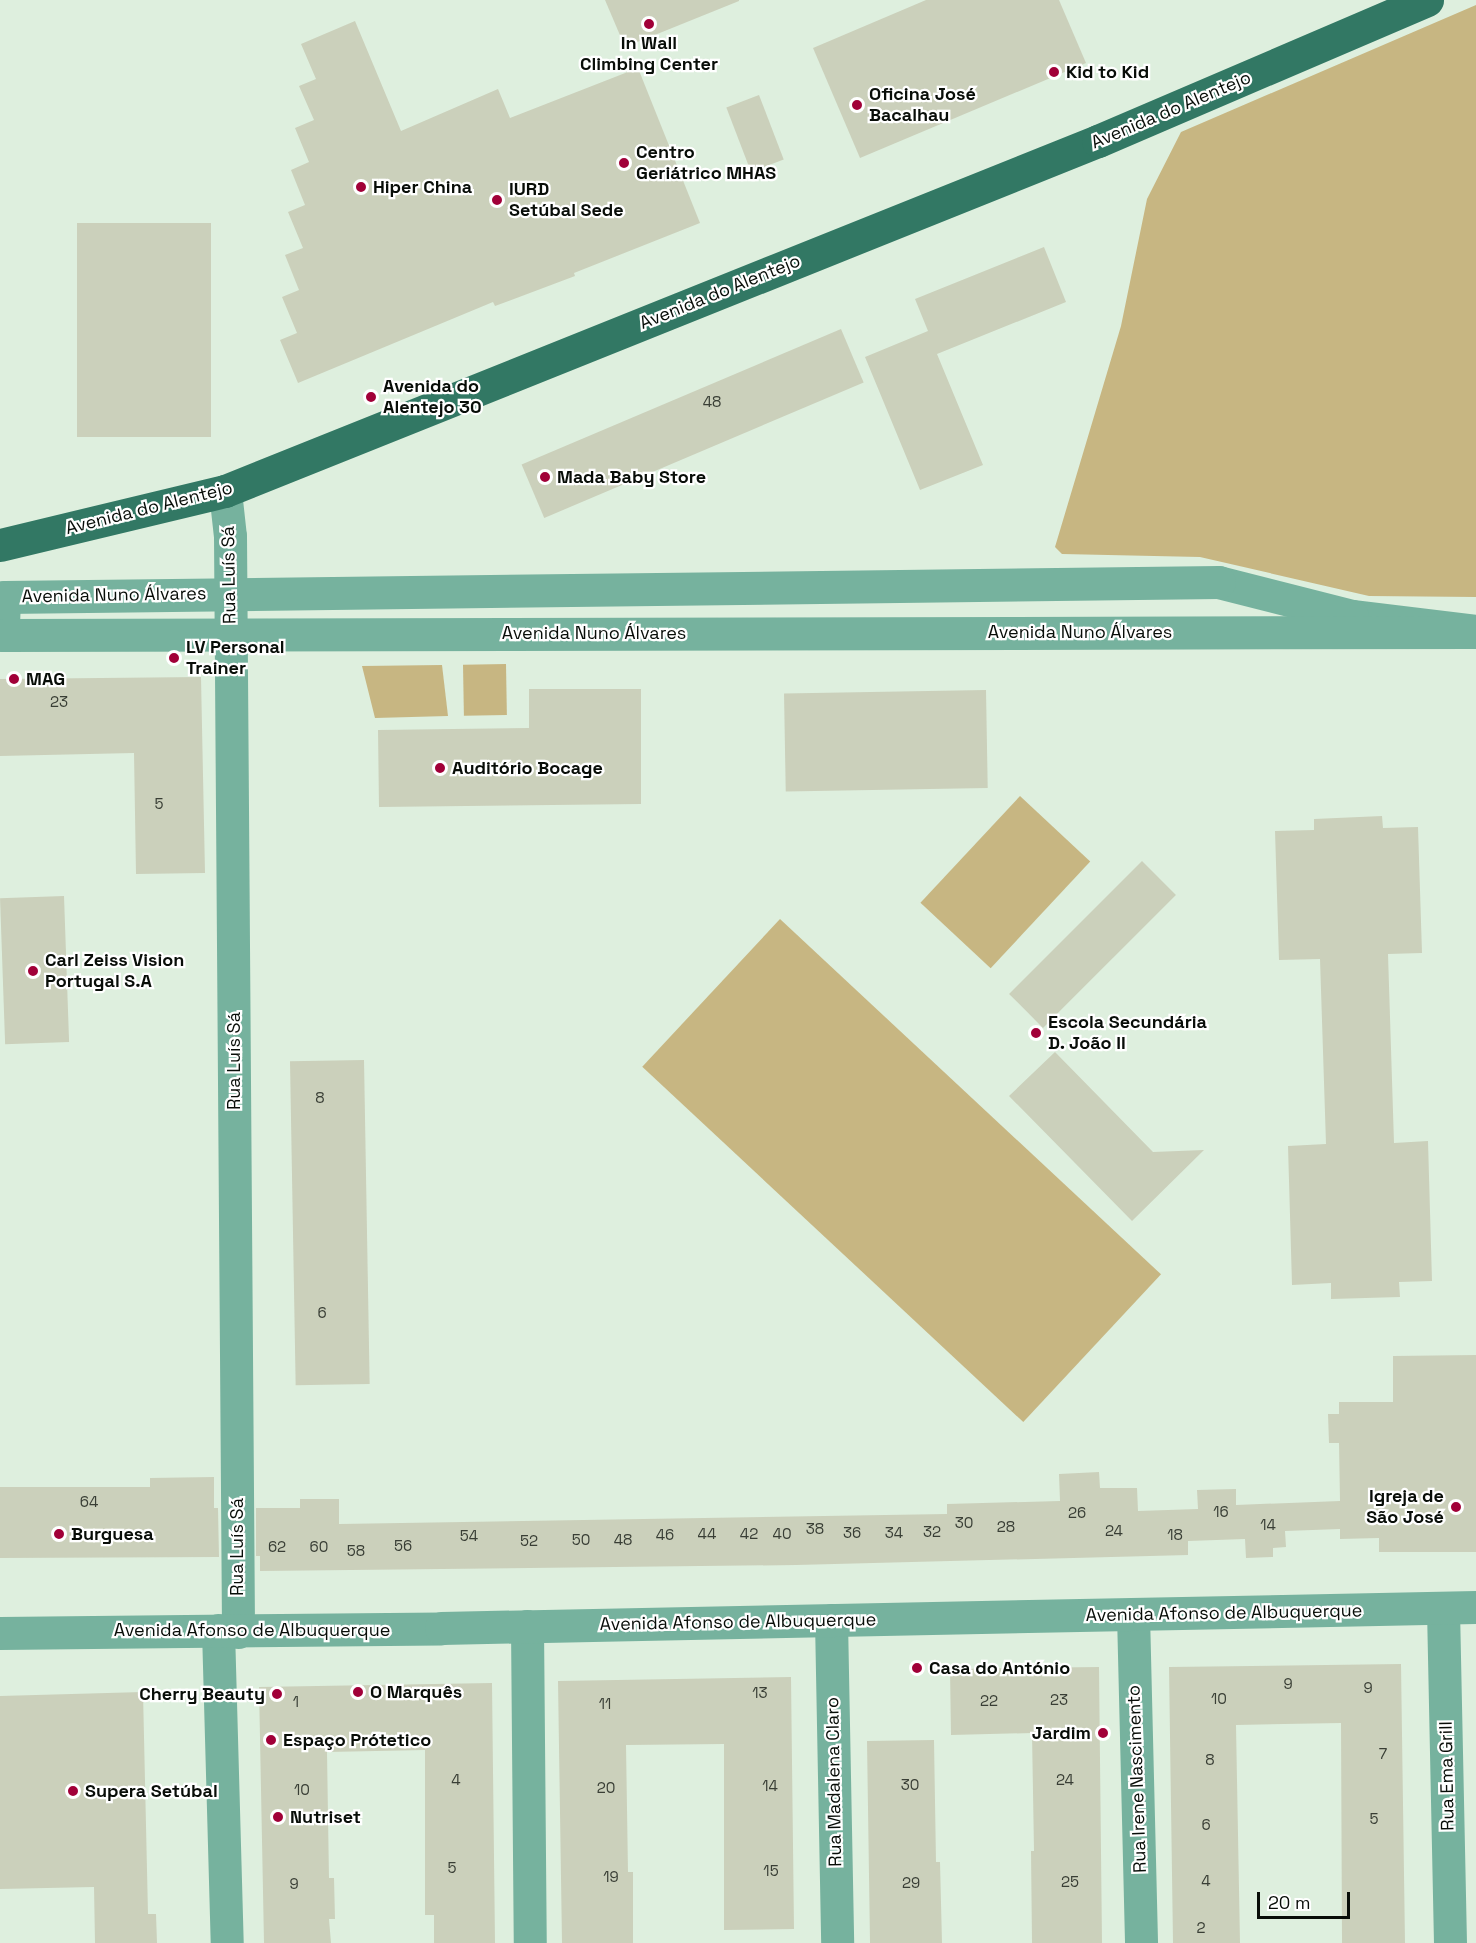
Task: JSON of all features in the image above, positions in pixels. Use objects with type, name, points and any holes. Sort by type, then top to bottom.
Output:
[{"type":"main road","name":"Avenida do Alentejo","points":[[0,545],[225,491],[1098,141],[1427,0]]},
{"type":"street","name":"Rua Luís Sá","points":[[225,491],[230,537],[231,634],[227,1943]]},
{"type":"street","name":"Avenida Nuno Álvares","points":[[1219,582],[1352,616],[1476,631],[3,635],[4,597],[1219,582]]},
{"type":"street","points":[[1212,632],[1226,625],[1234,615],[1236,608],[1233,598],[1219,582]]},
{"type":"street","name":"Avenida Afonso de Albuquerque","points":[[0,1633],[527,1626],[1476,1607]]},
{"type":"street","name":"Rua Ema Grill","points":[[1443,1609],[1450,1943]]},
{"type":"street","name":"Rua Irene Nascimento","points":[[1132,1614],[1141,1943]]},
{"type":"street","name":"Rua Madalena Claro","points":[[831,1620],[837,1943]]},
{"type":"street","points":[[527,1626],[530,1943]]},
{"type":"shaded area","points":[[1476,5],[1476,597],[1369,596],[1200,557],[1062,554],[1055,547],[1121,326],[1147,199],[1181,132]]},
{"type":"shaded area","points":[[506,664],[507,715],[464,716],[463,665]]},
{"type":"shaded area","points":[[442,665],[448,716],[375,718],[362,666]]},
{"type":"shaded area","points":[[1020,796],[1090,861],[991,968],[920,903]]},
{"type":"shaded area","points":[[780,919],[1161,1274],[1023,1422],[642,1067]]},
{"type":"building","name":"In Wall Climbing Center","points":[[605,0],[739,0],[739,1],[625,47]]},
{"type":"building","points":[[926,0],[1059,0],[1086,63],[860,158],[813,48]]},
{"type":"building","points":[[355,21],[401,131],[498,89],[510,118],[638,68],[700,223],[574,273],[575,276],[495,306],[493,302],[298,383],[280,340],[297,333],[282,297],[299,290],[285,255],[303,248],[288,212],[305,205],[291,170],[309,162],[295,128],[314,120],[299,86],[316,79],[301,44]]},
{"type":"building","points":[[759,95],[784,159],[751,172],[726,108]]},
{"type":"building","points":[[77,223],[211,223],[211,437],[77,437]]},
{"type":"building","points":[[1044,247],[1066,302],[937,354],[983,465],[920,490],[865,357],[928,331],[915,299]]},
{"type":"building","points":[[841,329],[864,382],[544,518],[522,465]]},
{"type":"building","points":[[201,677],[205,873],[136,874],[134,753],[0,756],[0,679]]},
{"type":"building","points":[[529,689],[641,689],[641,804],[379,807],[378,730],[529,728]]},
{"type":"building","points":[[986,690],[988,788],[786,792],[784,694]]},
{"type":"building","points":[[1382,816],[1383,828],[1418,827],[1422,953],[1388,954],[1394,1143],[1428,1141],[1432,1281],[1399,1282],[1400,1297],[1331,1299],[1331,1283],[1292,1285],[1288,1146],[1326,1144],[1320,959],[1279,960],[1275,831],[1314,830],[1314,819]]},
{"type":"building","points":[[1142,861],[1176,895],[1043,1028],[1009,994]]},
{"type":"building","name":"Carl Zeiss Vision Portugal S.A","points":[[64,896],[69,1042],[5,1044],[0,898]]},
{"type":"building","points":[[1055,1052],[1153,1152],[1204,1150],[1132,1221],[1009,1096]]},
{"type":"building","points":[[364,1060],[370,1384],[296,1385],[290,1061]]},
{"type":"building","points":[[1476,1355],[1476,1552],[1379,1552],[1379,1538],[1340,1539],[1340,1529],[1285,1531],[1286,1547],[1273,1548],[1273,1557],[1246,1558],[1245,1539],[1188,1541],[1188,1555],[796,1565],[260,1571],[260,1556],[256,1556],[256,1508],[300,1508],[300,1499],[339,1499],[339,1524],[947,1514],[947,1504],[1060,1501],[1059,1474],[1099,1472],[1100,1488],[1137,1488],[1138,1511],[1198,1509],[1197,1490],[1236,1489],[1236,1505],[1340,1501],[1339,1443],[1329,1443],[1328,1414],[1339,1414],[1339,1402],[1393,1402],[1393,1356]]},
{"type":"building","points":[[214,1477],[214,1508],[218,1508],[219,1557],[0,1558],[0,1487],[150,1487],[150,1478]]},
{"type":"building","points":[[1401,1664],[1405,1943],[1342,1943],[1341,1723],[1236,1725],[1240,1943],[1173,1943],[1169,1667]]},
{"type":"building","points":[[1099,1667],[1102,1943],[1032,1943],[1031,1851],[1034,1851],[1032,1733],[951,1735],[950,1669]]},
{"type":"building","points":[[791,1677],[794,1929],[724,1930],[724,1744],[626,1745],[628,1872],[633,1872],[633,1943],[562,1943],[558,1681]]},
{"type":"building","points":[[492,1683],[495,1943],[434,1943],[434,1915],[425,1915],[425,1750],[327,1752],[329,1878],[334,1878],[335,1919],[329,1919],[331,1943],[264,1943],[259,1687]]},
{"type":"building","name":"Supera Setúbal","points":[[143,1692],[148,1914],[156,1914],[157,1943],[95,1943],[94,1887],[0,1889],[0,1696]]},
{"type":"building","points":[[934,1740],[936,1862],[940,1862],[942,1943],[870,1943],[867,1741]]},
{"type":"place","name":"In Wall Climbing Center","points":[[649,24]]},
{"type":"place","name":"Kid to Kid","points":[[1054,72]]},
{"type":"place","name":"Oficina José Bacalhau","points":[[857,105]]},
{"type":"place","name":"Centro Geriátrico MHAS","points":[[624,163]]},
{"type":"place","name":"Hiper China","points":[[361,187]]},
{"type":"place","name":"IURD Setúbal Sede","points":[[497,200]]},
{"type":"place","name":"Avenida do Alentejo 30","points":[[371,397]]},
{"type":"place","name":"Mada Baby Store","points":[[545,477]]},
{"type":"place","name":"LV Personal Trainer","points":[[174,658]]},
{"type":"place","name":"MAG","points":[[14,679]]},
{"type":"place","name":"Auditório Bocage","points":[[440,768]]},
{"type":"place","name":"Carl Zeiss Vision Portugal S.A","points":[[33,971]]},
{"type":"place","name":"Escola Secundária D. João II","points":[[1036,1033]]},
{"type":"place","name":"Igreja de São José","points":[[1456,1507]]},
{"type":"place","name":"Burguesa","points":[[59,1534]]},
{"type":"place","name":"Casa do António","points":[[917,1668]]},
{"type":"place","name":"O Marquês","points":[[358,1692]]},
{"type":"place","name":"Cherry Beauty","points":[[277,1694]]},
{"type":"place","name":"Jardim","points":[[1103,1733]]},
{"type":"place","name":"Espaço Prótetico","points":[[271,1740]]},
{"type":"place","name":"Supera Setúbal","points":[[73,1791]]},
{"type":"place","name":"Nutriset","points":[[278,1817]]}]
